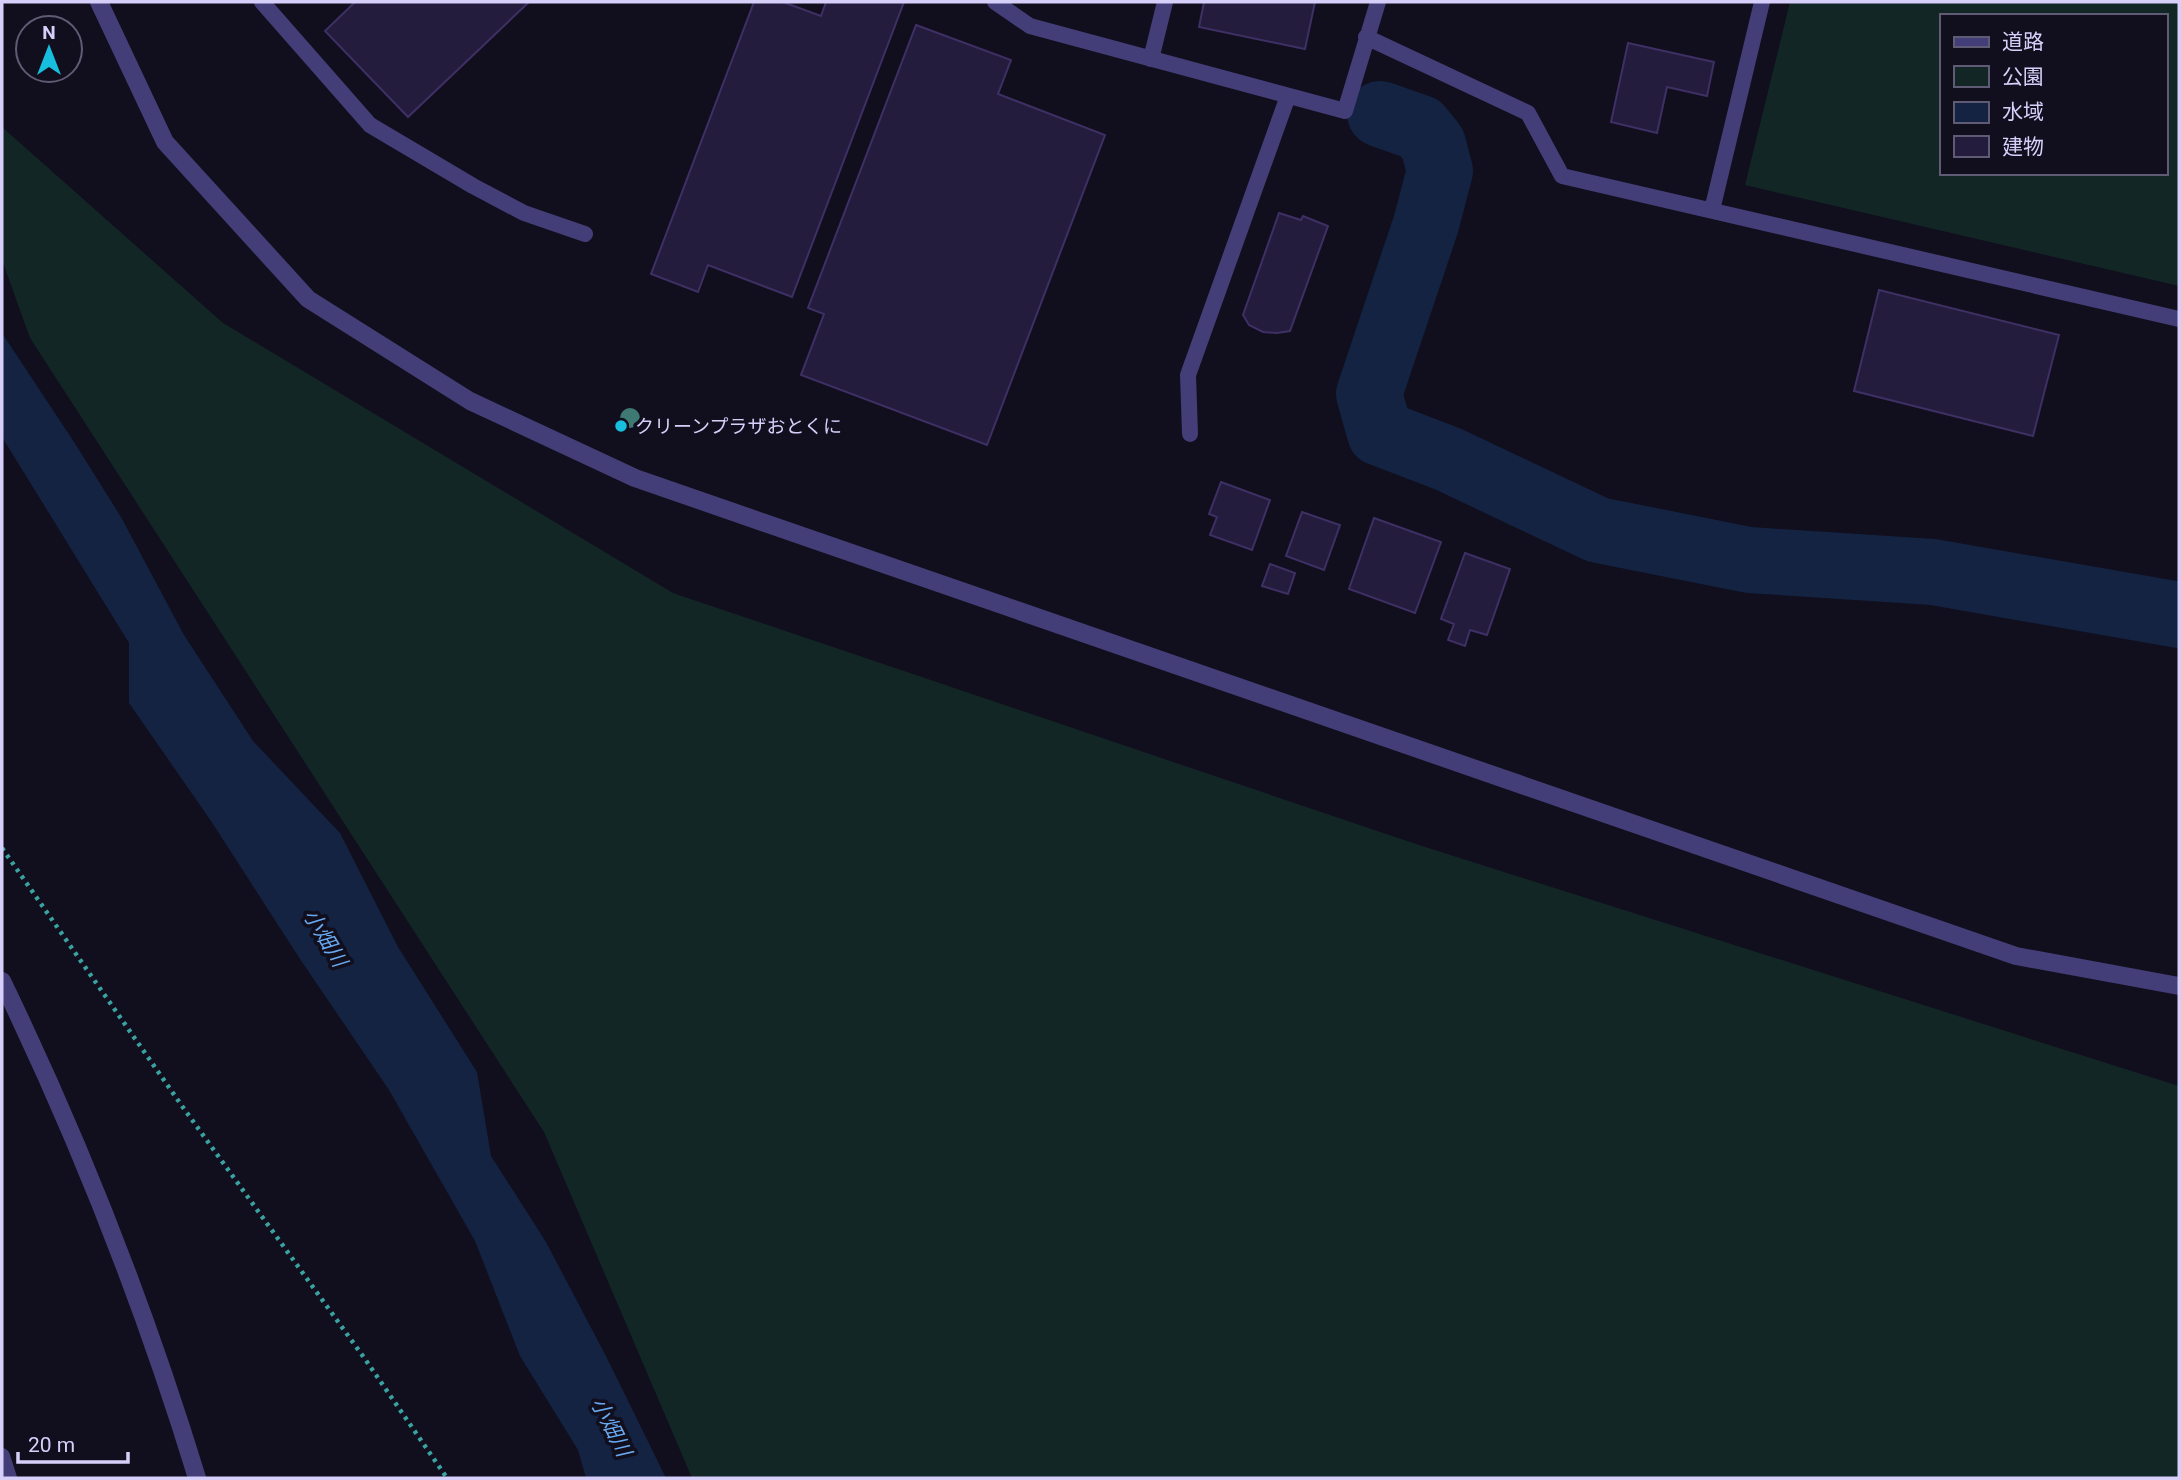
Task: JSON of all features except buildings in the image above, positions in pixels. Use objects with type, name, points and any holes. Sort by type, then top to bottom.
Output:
[{"type":"street","points":[[99,2],[165,142],[308,299],[470,401],[646,482],[2016,956],[2179,986]]},
{"type":"street","points":[[2,981],[81,1154],[152,1339],[197,1478]]},
{"type":"lane","points":[[262,2],[370,125],[524,213],[585,234]]},
{"type":"lane","points":[[995,2],[1030,26],[1345,111],[1378,2]]},
{"type":"lane","points":[[1151,59],[1165,2]]},
{"type":"lane","points":[[1712,210],[1762,2]]},
{"type":"lane","points":[[1366,37],[1528,113],[1562,176],[2179,319]]},
{"type":"lane","points":[[1190,433],[1188,376],[1288,96]]},
{"type":"lane","points":[[2,1456],[9,1478]]},
{"type":"path","points":[[2,848],[447,1478]]},
{"type":"green space","points":[[1790,2],[2179,2],[2179,286],[1745,185]]},
{"type":"green space","points":[[2,127],[223,323],[673,593],[1416,844],[2179,1086],[2179,1478],[692,1478],[544,1132],[30,338],[2,260]]},
{"type":"water","name":"小畑川","points":[[2,333],[121,517],[184,635],[253,741],[340,833],[398,947],[477,1072],[491,1156],[546,1242],[666,1478],[586,1478],[578,1450],[520,1356],[475,1241],[389,1090],[211,821],[129,703],[129,643],[2,437]]},
{"type":"waterway","points":[[1380,114],[1420,128],[1433,144],[1440,171],[1426,224],[1369,394],[1380,433],[1448,459],[1598,530],[1749,560],[1933,572],[2179,615]]},
{"type":"place","name":"クリーンプラザおとくに","points":[[621,426]]}]
